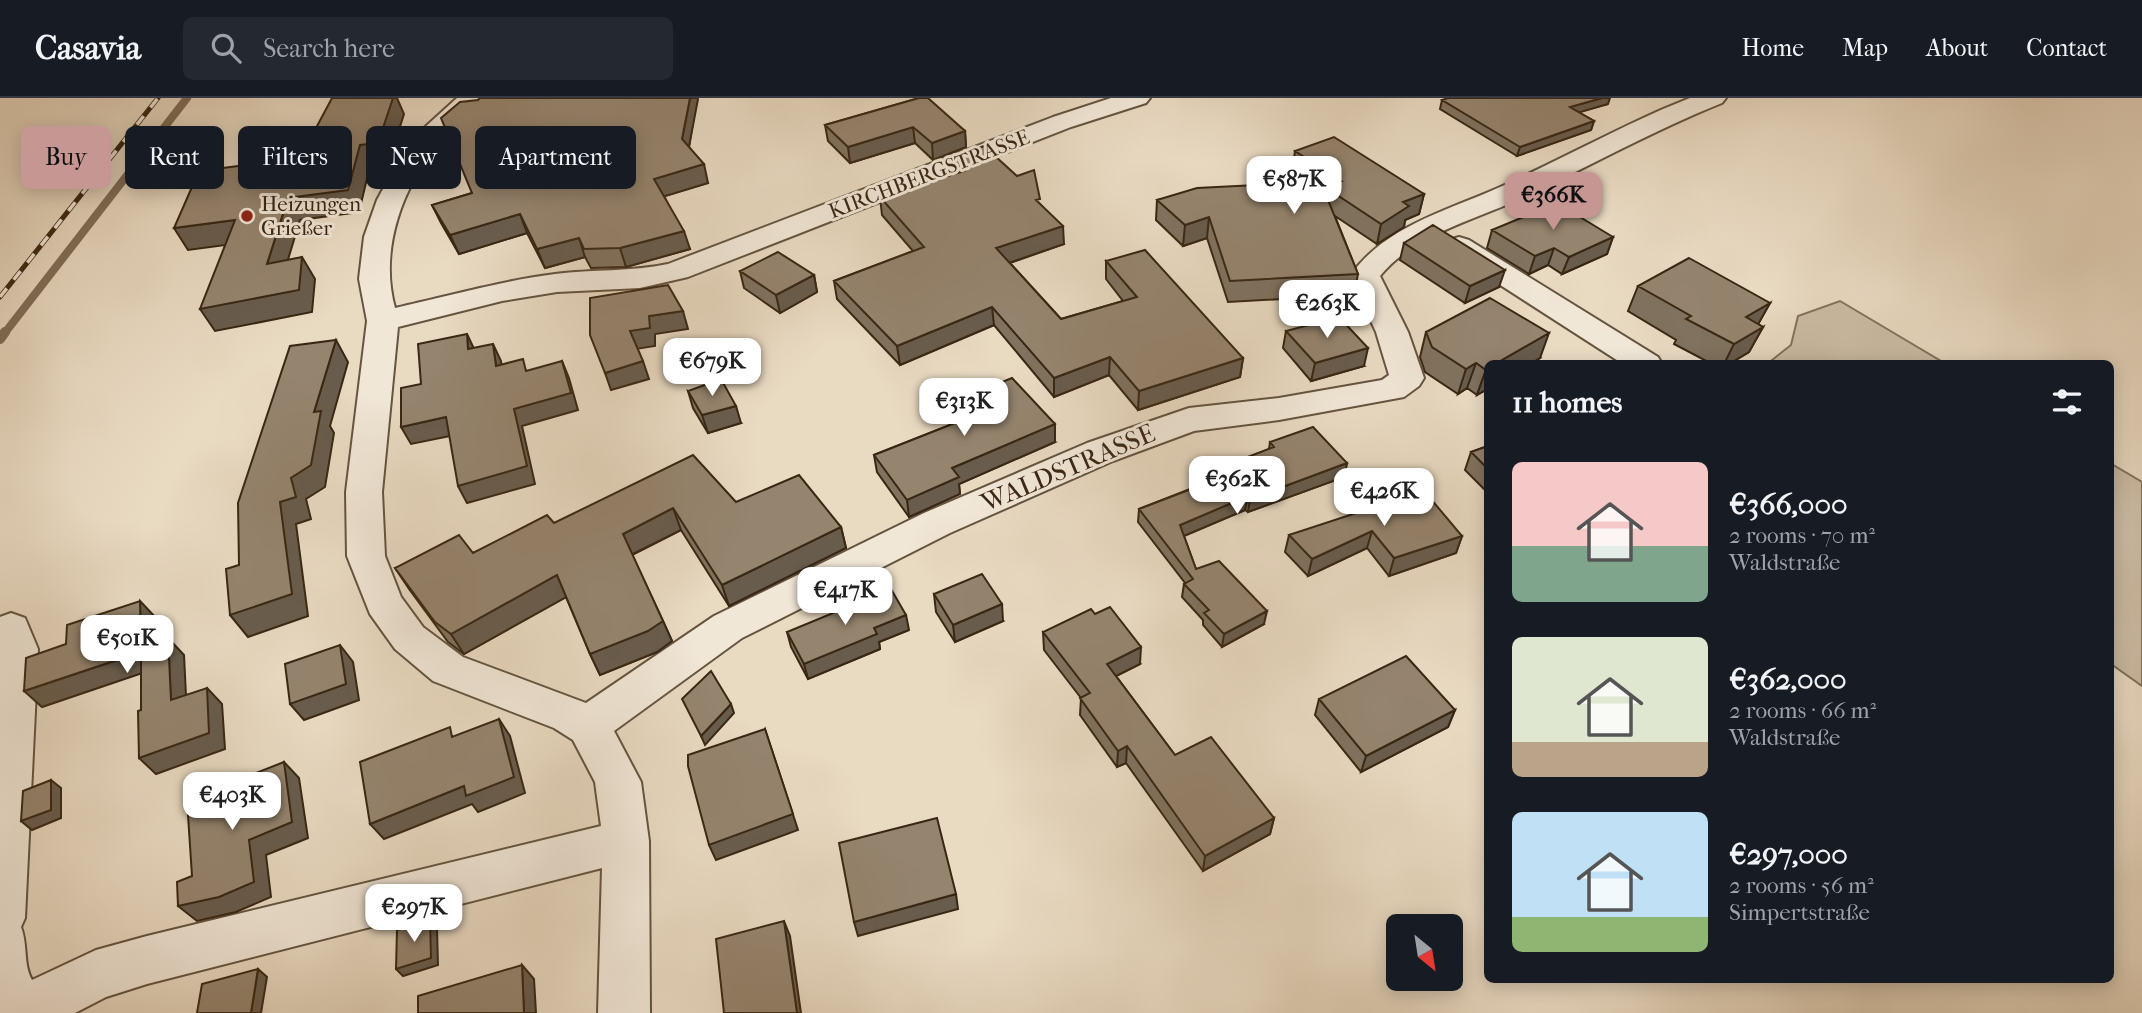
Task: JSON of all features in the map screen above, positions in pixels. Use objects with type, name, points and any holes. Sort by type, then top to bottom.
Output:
[{"type":"street","points":[[471,98],[431,135],[404,174],[389,208],[377,246],[374,273],[376,298],[383,321],[367,461],[364,518],[366,556],[384,604],[409,638],[448,669],[569,715],[588,727],[618,782],[626,841],[624,1013]]},
{"type":"street","name":"KIRCHBERGSTRASSE","points":[[383,321],[535,287],[640,279],[677,271],[723,256],[1062,122],[1137,98]]},
{"type":"street","name":"WALDSTRASSE","points":[[588,727],[618,702],[728,627],[937,523],[1100,452],[1189,419],[1279,409],[1392,389],[1407,378],[1392,332],[1365,276],[1384,254],[1431,228],[1554,172],[1668,115],[1713,98]]},
{"type":"street","name":"KIRCHBERGSTRASSE","points":[[723,256],[731,233],[744,225],[799,206],[950,142]]},
{"type":"street","points":[[1431,228],[1640,360]]},
{"type":"street","points":[[0,918],[17,649],[11,629]]},
{"type":"street","points":[[0,937],[2,976],[22,1013],[96,975],[147,960],[626,841]]},
{"type":"shaded area","points":[[1840,301],[1939,360],[1772,360],[1791,345],[1798,316]]},
{"type":"shaded area","points":[[2114,465],[2142,482],[2142,686],[2114,666]]},
{"type":"building","points":[[332,98],[393,98],[384,126],[366,126],[366,144],[360,145],[352,175],[352,126],[317,126]]},
{"type":"building","points":[[690,98],[682,139],[704,164],[654,179],[684,231],[620,248],[584,249],[579,238],[537,249],[520,214],[450,235],[432,205],[472,193],[461,166],[461,126],[444,126],[441,118],[460,102]]},
{"type":"building","points":[[919,98],[928,98],[965,131],[932,143],[913,127],[848,147],[825,125]]},
{"type":"building","points":[[1602,98],[1570,107],[1594,121],[1520,147],[1442,100]]},
{"type":"building","points":[[1334,137],[1424,194],[1403,202],[1409,206],[1381,224],[1322,185],[1358,274],[1230,281],[1209,217],[1185,225],[1157,200],[1197,188],[1341,181],[1295,151]]},
{"type":"building","points":[[984,146],[1017,176],[1034,170],[1040,199],[1036,200],[1063,226],[996,248],[1061,319],[1137,297],[1106,261],[1145,250],[1243,358],[1139,391],[1110,357],[1054,378],[992,307],[897,346],[834,281],[924,247],[880,197],[964,171],[950,159]]},
{"type":"building","points":[[238,166],[238,189],[348,189],[288,198],[267,264],[302,257],[299,290],[200,309],[235,220],[174,228],[191,189],[224,189],[224,168]]},
{"type":"building","points":[[1557,203],[1613,237],[1569,257],[1554,248],[1535,256],[1492,230]]},
{"type":"building","points":[[1433,225],[1505,270],[1470,286],[1404,243]]},
{"type":"building","points":[[778,252],[814,275],[776,295],[740,271]]},
{"type":"building","points":[[1689,258],[1770,303],[1746,317],[1763,327],[1734,344],[1686,319],[1691,316],[1638,286]]},
{"type":"building","points":[[668,285],[683,311],[649,316],[650,328],[630,331],[643,361],[605,373],[590,335],[590,298]]},
{"type":"building","points":[[1490,298],[1549,333],[1502,360],[1484,360],[1484,369],[1476,363],[1466,369],[1432,347],[1426,332]]},
{"type":"building","points":[[1339,317],[1368,348],[1315,363],[1286,331]]},
{"type":"building","points":[[467,334],[468,349],[493,344],[496,366],[523,359],[526,371],[562,361],[571,393],[514,409],[527,466],[458,486],[446,417],[401,427],[401,388],[421,384],[418,344]]},
{"type":"building","points":[[336,340],[314,412],[321,411],[311,465],[291,478],[296,497],[280,502],[292,594],[230,615],[226,569],[239,565],[238,503],[290,346]]},
{"type":"building","points":[[1012,378],[1055,424],[952,468],[959,477],[907,500],[874,455],[960,421],[946,405]]},
{"type":"building","points":[[721,379],[736,406],[702,415],[688,391]]},
{"type":"building","points":[[1313,427],[1347,463],[1250,499],[1248,496],[1180,525],[1196,569],[1219,561],[1267,611],[1224,634],[1204,613],[1209,610],[1184,584],[1193,579],[1139,509],[1215,480],[1209,472],[1274,447],[1270,442]]},
{"type":"building","points":[[1484,447],[1484,465],[1471,452]]},
{"type":"building","points":[[693,455],[736,502],[799,475],[841,527],[722,585],[673,508],[623,534],[663,621],[648,631],[590,654],[557,575],[451,634],[435,622],[395,568],[459,535],[473,553],[547,515],[554,523]]},
{"type":"building","points":[[1414,494],[1421,501],[1430,498],[1462,536],[1394,558],[1372,531],[1312,559],[1289,535]]},
{"type":"building","points":[[982,574],[1002,604],[953,625],[934,594]]},
{"type":"building","points":[[891,589],[906,615],[874,628],[877,634],[804,664],[787,632]]},
{"type":"building","points":[[140,601],[141,647],[168,638],[171,700],[207,688],[209,733],[139,758],[141,652],[24,691],[26,658],[66,644],[67,625]]},
{"type":"building","points":[[1110,607],[1141,647],[1107,664],[1175,755],[1211,737],[1274,818],[1205,856],[1127,746],[1118,751],[1080,698],[1090,693],[1043,632],[1091,609],[1095,614]]},
{"type":"building","points":[[340,645],[346,684],[290,704],[285,664]]},
{"type":"building","points":[[1406,656],[1455,710],[1366,756],[1319,699]]},
{"type":"building","points":[[711,671],[731,704],[701,736],[682,699]]},
{"type":"building","points":[[499,719],[514,777],[466,796],[464,786],[370,824],[360,762],[450,727],[452,737]]},
{"type":"building","points":[[765,729],[793,814],[709,845],[688,766],[688,755]]},
{"type":"building","points":[[284,762],[292,822],[249,840],[254,882],[219,897],[178,906],[177,882],[192,876],[187,800]]},
{"type":"building","points":[[51,780],[51,810],[21,821],[23,791]]},
{"type":"building","points":[[937,818],[956,894],[854,922],[839,843]]},
{"type":"building","points":[[430,919],[431,958],[396,969],[397,930]]},
{"type":"building","points":[[784,921],[797,1013],[724,1013],[716,939]]},
{"type":"building","points":[[522,965],[524,1013],[418,1013],[418,996]]},
{"type":"building","points":[[258,969],[251,1013],[197,1013],[202,984]]},
{"type":"waterway","points":[[4,334],[187,98]]},
{"type":"waterway","points":[[0,339],[5,332]]},
{"type":"railway","points":[[0,297],[158,98]]},
{"type":"place","name":"Heizungen Grießer","points":[[247,216]]}]
